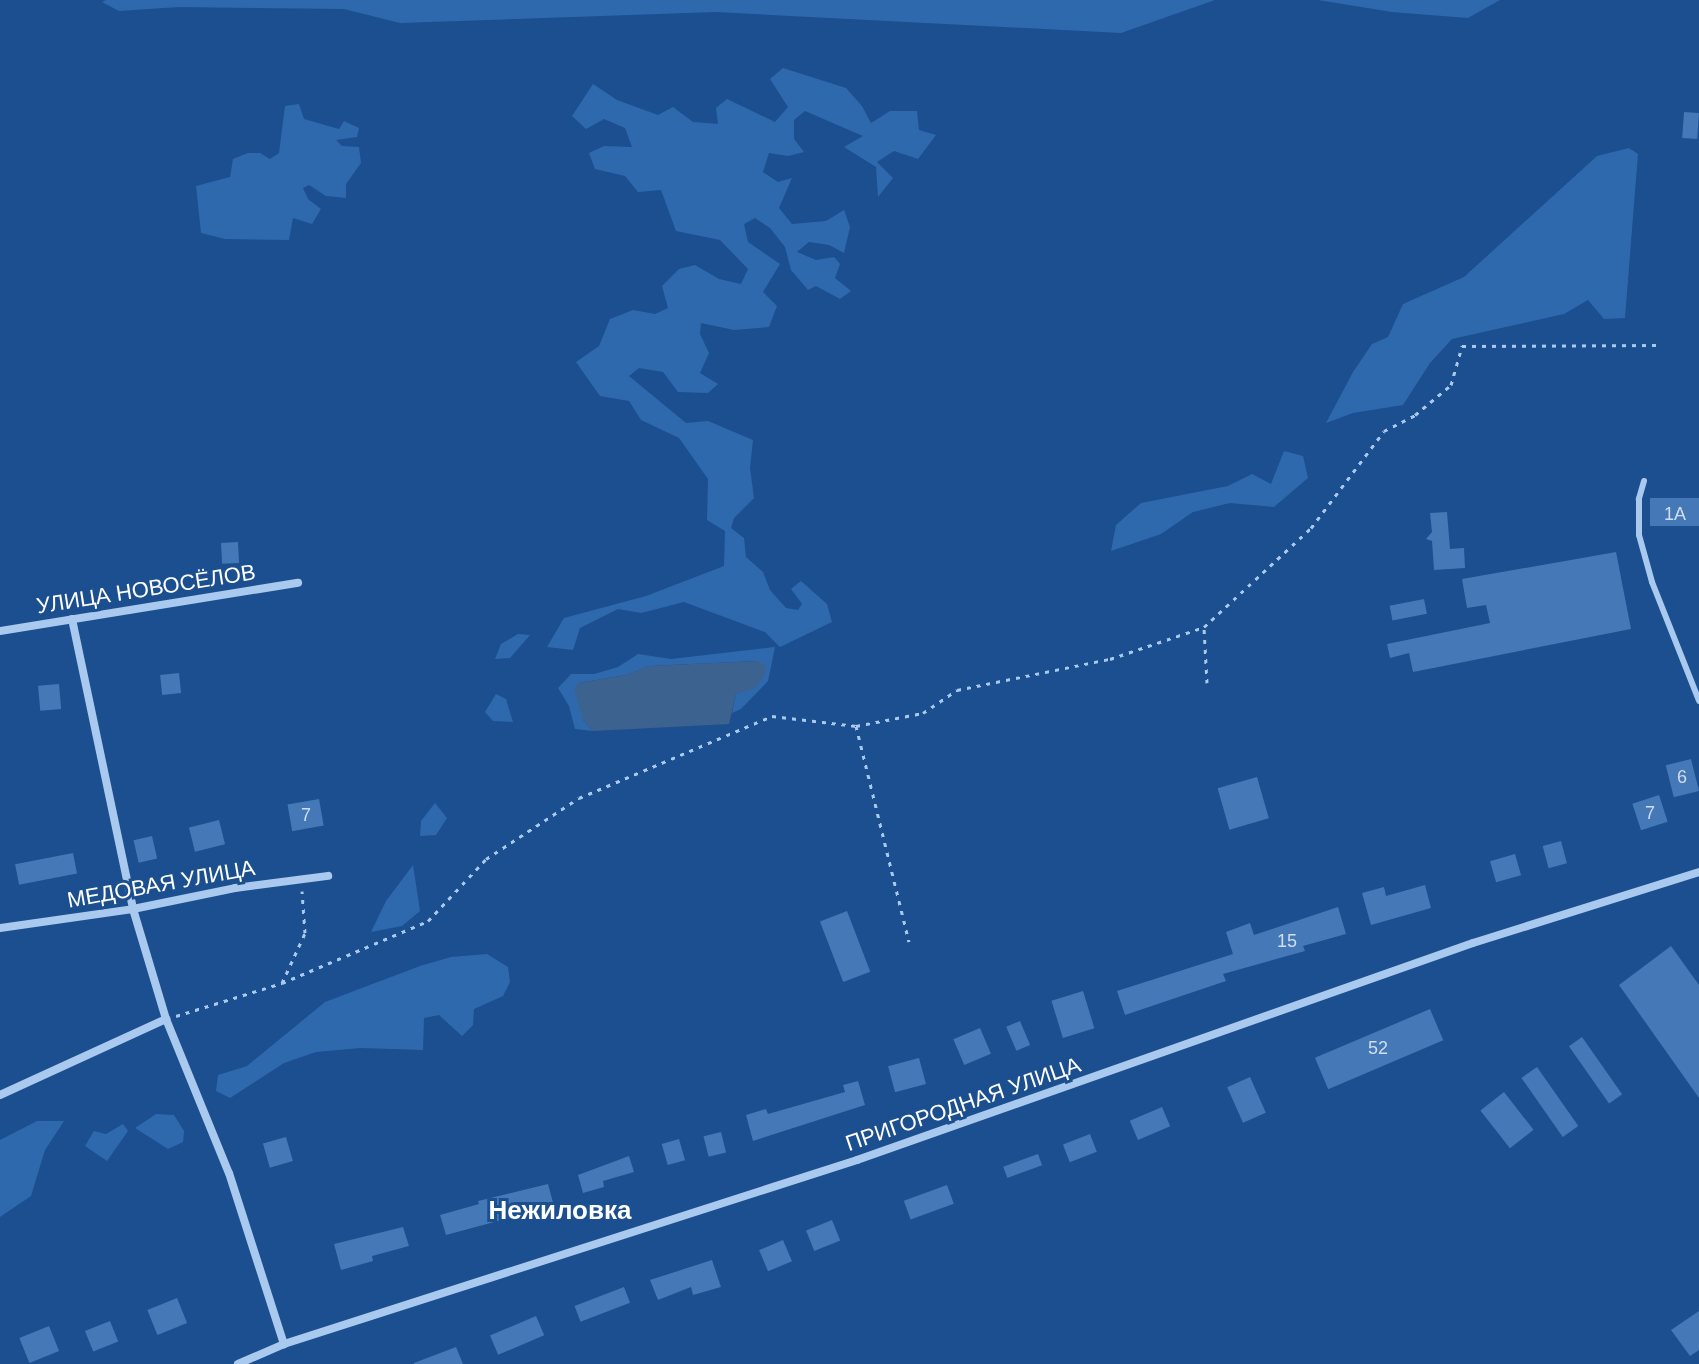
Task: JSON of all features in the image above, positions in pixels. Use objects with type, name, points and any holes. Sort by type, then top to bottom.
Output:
[{"type":"street","name":"УЛИЦА НОВОСЁЛОВ","points":[[0,631],[298,583]]},
{"type":"street","points":[[72,619],[133,909],[166,1019],[229,1173],[284,1344]]},
{"type":"street","name":"ПРИГОРОДНАЯ УЛИЦА","points":[[238,1364],[284,1344],[857,1160],[1473,943],[1699,872]]},
{"type":"street","name":"МЕДОВАЯ УЛИЦА","points":[[0,928],[133,909],[235,888],[328,876]]},
{"type":"street","points":[[0,1095],[166,1019]]},
{"type":"lane","points":[[1644,481],[1639,499],[1639,535],[1652,582],[1699,701]]},
{"type":"path","points":[[166,1019],[282,983],[428,921],[486,859],[579,798],[772,716],[856,726],[923,713],[957,690],[1110,659],[1204,627],[1311,528],[1384,431],[1415,415],[1451,385],[1462,346],[1657,345]]},
{"type":"path","points":[[1204,627],[1207,683]]},
{"type":"path","points":[[856,726],[909,942]]},
{"type":"path","points":[[282,983],[305,933],[302,879]]},
{"type":"shaded area","points":[[1215,0],[1121,33],[716,12],[400,23],[344,9],[179,7],[119,11],[102,2]]},
{"type":"shaded area","points":[[1318,0],[1500,0],[1468,18],[1392,12]]},
{"type":"shaded area","points":[[783,68],[846,88],[862,106],[871,123],[890,111],[917,111],[919,130],[936,135],[918,159],[894,151],[877,162],[893,178],[878,197],[876,167],[844,147],[863,136],[805,111],[794,120],[794,139],[804,152],[788,156],[769,153],[763,172],[778,182],[792,178],[779,208],[792,224],[826,221],[844,210],[850,227],[844,253],[829,245],[809,242],[797,252],[816,260],[834,257],[840,264],[835,278],[851,291],[840,299],[816,286],[808,290],[791,270],[785,247],[770,228],[755,218],[744,224],[748,242],[780,264],[763,292],[777,306],[769,327],[734,330],[701,323],[700,334],[709,353],[700,373],[718,384],[708,393],[678,392],[663,372],[639,368],[629,376],[686,423],[708,421],[753,440],[750,468],[754,498],[734,518],[731,528],[744,538],[746,557],[763,572],[770,590],[786,608],[798,610],[802,604],[791,589],[801,581],[827,604],[832,622],[780,647],[765,632],[684,602],[641,613],[618,609],[580,628],[573,650],[547,647],[564,618],[646,596],[724,566],[725,531],[707,520],[708,479],[679,438],[641,420],[629,401],[600,396],[576,362],[599,346],[610,319],[633,310],[655,314],[668,308],[662,286],[679,269],[695,265],[719,279],[741,284],[748,269],[720,240],[676,231],[661,190],[638,192],[625,176],[595,169],[589,153],[604,146],[632,147],[625,128],[604,119],[586,129],[572,116],[593,84],[617,100],[658,115],[673,107],[693,122],[718,124],[716,108],[727,99],[775,122],[788,107],[770,79]]},
{"type":"shaded area","points":[[299,104],[304,119],[339,129],[344,121],[359,128],[357,137],[336,140],[342,146],[359,147],[361,163],[346,184],[346,198],[326,196],[309,185],[303,188],[308,199],[321,209],[312,224],[293,218],[289,240],[225,239],[201,233],[196,186],[230,177],[233,159],[248,153],[260,153],[270,159],[279,153],[285,106]]},
{"type":"shaded area","points":[[1629,148],[1638,154],[1625,318],[1604,319],[1588,300],[1564,314],[1452,339],[1430,363],[1403,405],[1353,413],[1326,423],[1372,344],[1388,337],[1403,304],[1464,277],[1597,156]]},
{"type":"shaded area","points":[[1284,451],[1303,456],[1308,478],[1274,507],[1230,503],[1193,512],[1161,534],[1111,551],[1116,525],[1141,503],[1228,486],[1252,474],[1271,484]]},
{"type":"shaded area","points":[[518,634],[530,635],[510,658],[495,659],[501,644]]},
{"type":"shaded area","points":[[775,647],[768,681],[741,709],[732,713],[736,694],[758,661],[649,666],[626,675],[578,683],[583,720],[593,731],[575,729],[569,706],[558,688],[571,674],[594,674],[618,667],[638,654],[671,659]]},
{"type":"shaded area","points":[[758,661],[766,666],[764,677],[754,689],[736,694],[729,724],[593,731],[583,720],[574,689],[578,683],[626,675],[649,666]]},
{"type":"shaded area","points":[[496,694],[506,699],[513,722],[493,721],[485,712]]},
{"type":"shaded area","points":[[435,803],[447,818],[436,835],[420,836],[421,821]]},
{"type":"shaded area","points":[[413,865],[420,911],[402,926],[371,932],[386,901]]},
{"type":"shaded area","points":[[487,954],[508,967],[510,982],[503,996],[474,1009],[473,1025],[462,1036],[439,1015],[424,1018],[423,1050],[361,1048],[316,1052],[284,1063],[230,1098],[216,1091],[218,1075],[247,1066],[325,1002],[420,966],[451,957]]},
{"type":"shaded area","points":[[156,1114],[174,1115],[184,1131],[183,1142],[168,1149],[135,1128]]},
{"type":"shaded area","points":[[37,1121],[64,1121],[45,1150],[31,1196],[0,1217],[0,1140]]},
{"type":"shaded area","points":[[123,1124],[128,1131],[107,1161],[85,1146],[94,1131],[106,1134]]},
{"type":"building","points":[[1684,112],[1699,113],[1697,139],[1682,138]]},
{"type":"building","points":[[1650,498],[1699,498],[1699,526],[1650,526]]},
{"type":"building","points":[[1447,512],[1450,549],[1464,548],[1465,568],[1434,570],[1432,541],[1426,539],[1432,532],[1430,513]]},
{"type":"building","points":[[238,542],[239,563],[222,564],[221,543]]},
{"type":"building","points":[[1616,552],[1631,629],[1413,672],[1409,653],[1390,658],[1387,644],[1490,623],[1486,605],[1467,608],[1462,579]]},
{"type":"building","points":[[1424,599],[1427,614],[1393,620],[1390,606]]},
{"type":"building","points":[[179,673],[181,693],[162,695],[160,675]]},
{"type":"building","points":[[59,684],[61,709],[40,711],[38,686]]},
{"type":"building","points":[[1691,759],[1699,791],[1674,797],[1666,765]]},
{"type":"building","points":[[1257,777],[1269,818],[1229,830],[1218,788]]},
{"type":"building","points":[[1659,795],[1668,822],[1641,830],[1632,804]]},
{"type":"building","points":[[319,799],[324,826],[292,831],[287,805]]},
{"type":"building","points":[[219,820],[225,844],[195,852],[189,827]]},
{"type":"building","points":[[152,836],[157,858],[139,863],[133,840]]},
{"type":"building","points":[[1561,841],[1567,863],[1549,868],[1543,846]]},
{"type":"building","points":[[73,853],[77,874],[19,885],[15,864]]},
{"type":"building","points":[[1515,854],[1521,875],[1496,882],[1490,861]]},
{"type":"building","points":[[1425,885],[1431,908],[1371,925],[1362,893],[1384,887],[1386,896]]},
{"type":"building","points":[[1338,907],[1346,934],[1303,946],[1305,951],[1223,974],[1226,981],[1125,1015],[1117,991],[1233,954],[1226,932],[1250,923],[1254,935]]},
{"type":"building","points":[[847,911],[870,972],[843,982],[820,921]]},
{"type":"building","points":[[1671,946],[1699,985],[1699,1098],[1619,985]]},
{"type":"building","points":[[1083,991],[1094,1028],[1063,1038],[1051,1001]]},
{"type":"building","points":[[1430,1009],[1443,1040],[1328,1089],[1315,1058]]},
{"type":"building","points":[[1020,1021],[1030,1045],[1016,1051],[1006,1027]]},
{"type":"building","points":[[980,1028],[991,1054],[964,1065],[953,1039]]},
{"type":"building","points":[[1582,1037],[1622,1094],[1609,1104],[1569,1046]]},
{"type":"building","points":[[919,1058],[926,1084],[895,1092],[888,1066]]},
{"type":"building","points":[[1537,1067],[1578,1126],[1563,1137],[1521,1078]]},
{"type":"building","points":[[1250,1077],[1266,1113],[1243,1123],[1227,1087]]},
{"type":"building","points":[[858,1081],[865,1105],[753,1141],[746,1115],[766,1109],[768,1114],[845,1092],[843,1085]]},
{"type":"building","points":[[1504,1092],[1534,1130],[1510,1148],[1480,1110]]},
{"type":"building","points":[[1162,1107],[1170,1126],[1138,1140],[1130,1121]]},
{"type":"building","points":[[721,1132],[726,1152],[709,1157],[704,1136]]},
{"type":"building","points":[[1090,1134],[1097,1152],[1070,1162],[1063,1144]]},
{"type":"building","points":[[286,1137],[293,1161],[270,1168],[263,1144]]},
{"type":"building","points":[[679,1139],[685,1160],[668,1165],[662,1144]]},
{"type":"building","points":[[1038,1154],[1042,1165],[1007,1178],[1003,1167]]},
{"type":"building","points":[[629,1156],[634,1172],[603,1181],[604,1187],[583,1193],[578,1175]]},
{"type":"building","points":[[548,1184],[554,1206],[446,1235],[440,1215],[479,1204],[478,1201]]},
{"type":"building","points":[[947,1185],[954,1204],[911,1220],[904,1201]]},
{"type":"building","points":[[832,1220],[840,1240],[814,1251],[806,1230]]},
{"type":"building","points":[[403,1227],[409,1246],[372,1256],[373,1261],[341,1270],[334,1244]]},
{"type":"building","points":[[783,1240],[792,1261],[768,1271],[759,1250]]},
{"type":"building","points":[[712,1260],[721,1287],[693,1295],[691,1287],[658,1300],[650,1280]]},
{"type":"building","points":[[624,1287],[630,1303],[581,1322],[575,1306]]},
{"type":"building","points":[[177,1298],[187,1323],[157,1335],[147,1310]]},
{"type":"building","points":[[1699,1311],[1699,1350],[1690,1356],[1671,1330]]},
{"type":"building","points":[[536,1316],[544,1335],[498,1355],[490,1336]]},
{"type":"building","points":[[110,1321],[118,1341],[93,1352],[85,1331]]},
{"type":"building","points":[[49,1326],[59,1351],[29,1363],[19,1338]]},
{"type":"building","points":[[456,1347],[463,1364],[414,1364],[414,1363]]},
{"type":"district","name":"Нежиловка","points":[[560,1211]]}]
